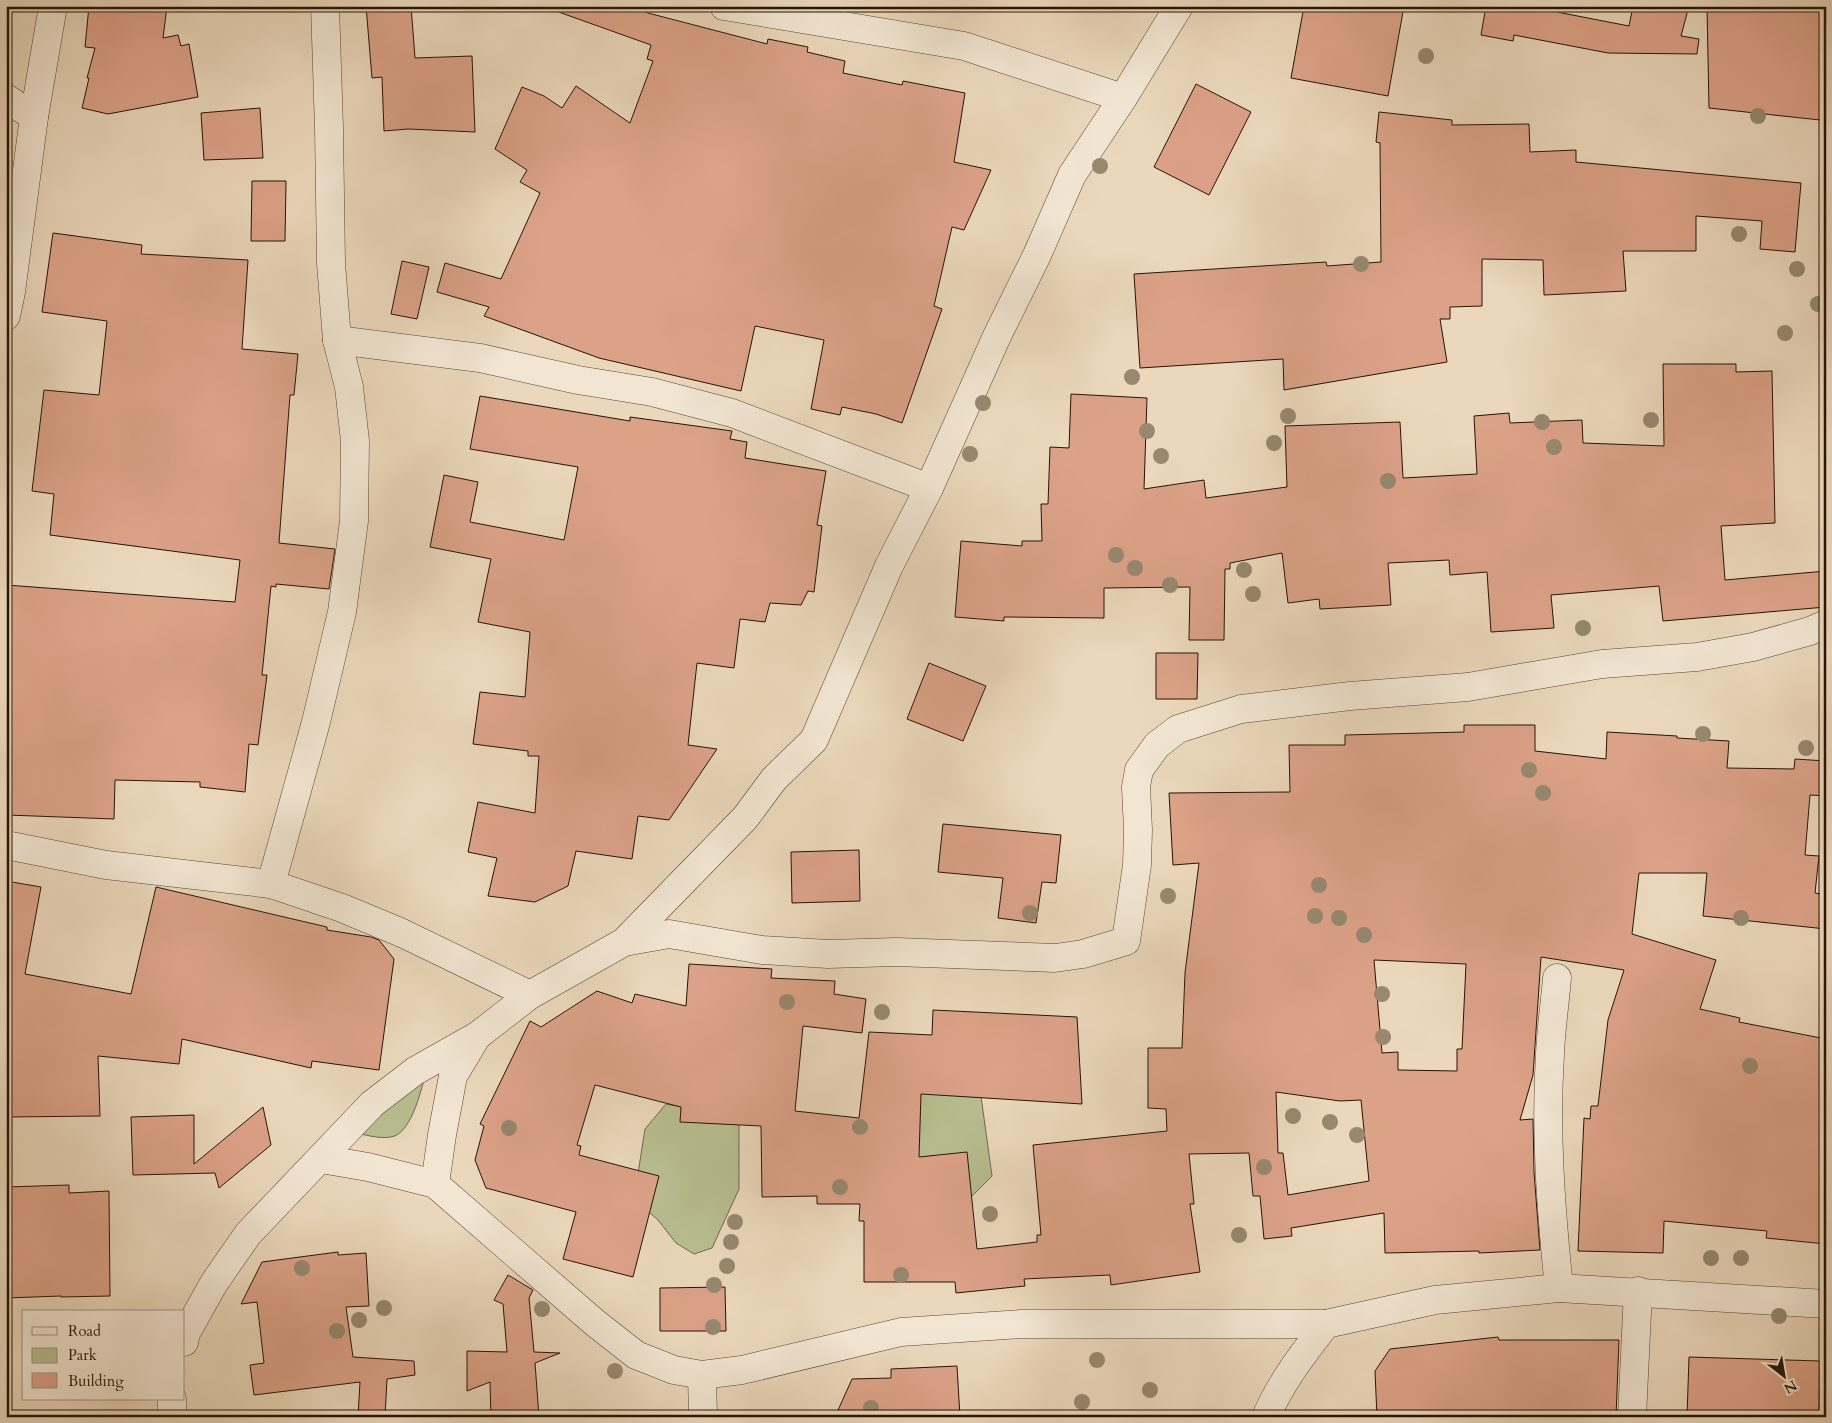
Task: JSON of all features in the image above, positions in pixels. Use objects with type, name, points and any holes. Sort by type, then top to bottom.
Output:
[{"type":"street","points":[[6,316],[11,292],[34,117],[53,6]]},
{"type":"street","points":[[271,884],[316,722],[342,612],[354,521],[355,441],[349,387],[336,340],[331,264],[325,6]]},
{"type":"street","points":[[724,6],[964,46],[1123,98]]},
{"type":"street","points":[[185,1338],[214,1283],[248,1234],[372,1104],[415,1071],[477,1036],[530,995],[624,942],[745,818],[774,779],[814,740],[889,566],[929,488],[997,336],[1038,256],[1072,174],[1123,98],[1179,6]]},
{"type":"street","points":[[6,98],[34,117]]},
{"type":"street","points":[[336,340],[480,358],[578,380],[652,392],[732,413],[929,488]]},
{"type":"street","points":[[624,942],[669,934],[762,950],[828,954],[896,952],[1055,958],[1083,954],[1126,941],[1137,865],[1136,787],[1139,770],[1157,744],[1178,729],[1241,709],[1350,696],[1468,687],[1602,664],[1697,657],[1753,647],[1810,631],[1826,624]]},
{"type":"street","points":[[6,845],[106,865],[271,884],[342,908],[402,933],[530,995]]},
{"type":"street","points":[[1557,978],[1550,1054],[1548,1117],[1552,1220],[1559,1288]]},
{"type":"street","points":[[436,1184],[442,1135],[453,1076],[477,1036]]},
{"type":"street","points":[[321,1159],[368,1167],[436,1184],[594,1322],[636,1355],[674,1370],[702,1375],[742,1370],[902,1332],[1021,1324],[1326,1324],[1435,1300],[1559,1288],[1638,1291],[1826,1304]]},
{"type":"street","points":[[1632,1417],[1638,1291]]},
{"type":"street","points":[[1266,1417],[1275,1396],[1288,1374],[1326,1324]]},
{"type":"street","points":[[702,1375],[703,1417]]},
{"type":"street","points":[[172,1400],[172,1417]]},
{"type":"green space","points":[[428,1064],[416,1106],[399,1134],[391,1137],[381,1137],[353,1132]]},
{"type":"green space","points":[[928,1087],[980,1089],[992,1176],[969,1199],[881,1138]]},
{"type":"green space","points":[[666,1104],[739,1118],[739,1189],[712,1248],[694,1254],[676,1243],[658,1220],[634,1199],[645,1129]]},
{"type":"building","points":[[89,6],[167,6],[163,38],[178,35],[181,46],[189,44],[198,97],[108,114],[82,108],[95,48],[85,47]]},
{"type":"building","points":[[366,6],[411,6],[415,58],[472,56],[475,132],[408,129],[384,131],[382,77],[372,78]]},
{"type":"building","points":[[554,6],[628,6],[767,44],[768,39],[808,47],[807,52],[845,61],[843,73],[902,85],[903,81],[965,93],[954,162],[991,170],[964,230],[952,227],[934,306],[942,309],[902,423],[876,414],[842,407],[840,415],[811,409],[824,340],[755,326],[741,391],[599,358],[484,316],[489,307],[437,292],[445,263],[501,279],[540,193],[520,182],[527,170],[495,149],[522,87],[544,96],[562,108],[576,86],[630,123],[653,61],[647,59],[651,45],[553,10]]},
{"type":"building","points":[[1304,6],[1404,6],[1388,96],[1291,78]]},
{"type":"building","points":[[1486,6],[1558,6],[1557,12],[1629,26],[1633,6],[1689,6],[1681,36],[1699,39],[1697,54],[1608,53],[1514,35],[1513,41],[1481,35]]},
{"type":"building","points":[[1707,6],[1826,6],[1826,71],[1820,120],[1709,108]]},
{"type":"building","points":[[1196,84],[1251,112],[1209,195],[1154,167]]},
{"type":"building","points":[[260,108],[263,158],[204,160],[201,113]]},
{"type":"building","points":[[1379,112],[1452,120],[1452,125],[1529,124],[1530,152],[1576,150],[1576,162],[1801,183],[1795,252],[1760,249],[1762,221],[1696,216],[1696,251],[1623,251],[1626,291],[1544,295],[1543,260],[1482,259],[1482,306],[1450,307],[1450,319],[1440,319],[1447,362],[1284,390],[1283,359],[1140,368],[1134,274],[1326,262],[1327,266],[1381,262],[1380,143],[1376,142]]},
{"type":"building","points":[[252,181],[286,181],[285,241],[251,241]]},
{"type":"building","points":[[53,233],[142,245],[141,254],[248,260],[242,349],[298,354],[294,395],[290,395],[279,543],[335,549],[329,589],[276,584],[276,587],[271,586],[262,675],[267,675],[258,745],[249,744],[245,792],[200,787],[200,782],[115,780],[114,819],[7,815],[10,747],[6,747],[6,585],[235,602],[240,560],[50,535],[54,494],[32,491],[44,390],[99,395],[107,321],[42,312]]},
{"type":"building","points":[[402,261],[429,267],[417,319],[391,314]]},
{"type":"building","points":[[1663,364],[1736,364],[1736,372],[1772,371],[1775,523],[1721,526],[1725,580],[1826,571],[1826,607],[1663,621],[1659,586],[1551,595],[1554,628],[1491,632],[1487,572],[1450,575],[1449,560],[1388,563],[1391,605],[1320,609],[1319,599],[1288,603],[1282,553],[1230,563],[1230,569],[1225,569],[1224,640],[1189,640],[1190,587],[1104,588],[1104,618],[1004,617],[1004,621],[955,617],[961,541],[1022,546],[1022,541],[1042,541],[1041,504],[1048,504],[1050,447],[1069,448],[1071,394],[1147,398],[1144,489],[1204,480],[1206,498],[1287,487],[1285,426],[1400,422],[1403,478],[1477,474],[1474,416],[1509,413],[1510,423],[1582,420],[1583,443],[1664,446]]},
{"type":"building","points":[[480,396],[630,421],[630,417],[732,431],[730,439],[747,442],[745,458],[826,471],[817,525],[822,526],[814,592],[808,591],[801,605],[770,603],[765,622],[740,619],[734,668],[697,663],[688,745],[717,749],[669,820],[638,816],[632,859],[576,851],[568,886],[535,902],[488,896],[497,858],[468,852],[478,802],[535,813],[539,756],[528,756],[528,751],[473,744],[480,692],[525,697],[530,632],[478,622],[491,559],[430,547],[444,475],[478,482],[470,522],[564,540],[578,467],[470,449]]},
{"type":"building","points":[[1156,653],[1198,653],[1197,699],[1156,699]]},
{"type":"building","points":[[929,663],[986,686],[963,741],[907,719]]},
{"type":"building","points":[[1464,725],[1535,725],[1535,751],[1606,759],[1607,732],[1729,741],[1727,768],[1794,769],[1795,759],[1826,761],[1826,796],[1810,795],[1805,855],[1819,856],[1815,893],[1826,895],[1826,929],[1703,916],[1707,873],[1639,873],[1632,934],[1716,960],[1700,1009],[1740,1018],[1739,1022],[1826,1039],[1826,1244],[1766,1238],[1767,1231],[1664,1221],[1663,1253],[1578,1251],[1584,1118],[1590,1119],[1591,1106],[1598,1106],[1608,1020],[1624,970],[1541,957],[1533,1075],[1520,1120],[1533,1119],[1534,1172],[1540,1250],[1479,1253],[1479,1251],[1385,1253],[1384,1213],[1291,1228],[1292,1236],[1264,1239],[1260,1196],[1253,1196],[1249,1153],[1189,1154],[1194,1204],[1190,1204],[1200,1272],[1111,1285],[1110,1275],[1024,1279],[1025,1286],[956,1293],[955,1282],[864,1282],[864,1221],[859,1221],[860,1204],[817,1204],[817,1196],[762,1197],[761,1126],[680,1122],[681,1107],[595,1085],[577,1145],[581,1146],[579,1155],[659,1176],[633,1277],[563,1259],[576,1212],[486,1188],[475,1160],[484,1126],[480,1124],[530,1021],[541,1027],[597,991],[632,1003],[635,994],[686,1006],[689,964],[772,969],[771,978],[835,981],[834,994],[866,999],[862,1033],[803,1026],[795,1111],[859,1118],[869,1032],[932,1035],[933,1010],[1077,1017],[1082,1104],[921,1094],[919,1157],[967,1152],[977,1249],[1037,1242],[1037,1235],[1041,1235],[1033,1145],[1167,1131],[1166,1109],[1148,1108],[1148,1048],[1182,1048],[1185,973],[1199,863],[1173,865],[1169,793],[1290,792],[1289,745],[1345,745],[1345,735],[1464,732]],"holes":[[[1374,960],[1466,964],[1462,1049],[1457,1049],[1457,1071],[1398,1070],[1398,1052],[1382,1053]],[[1276,1092],[1340,1101],[1361,1100],[1369,1181],[1288,1195],[1283,1153],[1278,1153]]]},
{"type":"building","points":[[943,824],[1061,835],[1056,883],[1042,882],[1036,923],[998,918],[1003,878],[938,872]]},
{"type":"building","points":[[859,850],[860,901],[792,903],[791,852]]},
{"type":"building","points":[[6,881],[41,887],[25,974],[131,994],[156,887],[327,927],[327,930],[379,940],[394,959],[379,1070],[312,1061],[311,1068],[182,1039],[179,1064],[98,1056],[100,1116],[6,1117]]},
{"type":"building","points":[[263,1107],[271,1145],[219,1188],[215,1173],[133,1175],[131,1117],[194,1115],[194,1164]]},
{"type":"building","points":[[69,1185],[69,1193],[109,1191],[110,1296],[6,1298],[6,1187]]},
{"type":"building","points":[[338,1252],[338,1255],[366,1253],[369,1306],[346,1307],[353,1357],[414,1361],[415,1375],[387,1379],[385,1417],[358,1417],[360,1382],[254,1395],[250,1365],[264,1363],[257,1302],[241,1304],[262,1262]]},
{"type":"building","points":[[508,1275],[533,1290],[529,1298],[534,1352],[560,1353],[535,1363],[539,1417],[491,1417],[490,1382],[467,1391],[467,1351],[507,1352],[503,1304],[494,1300]]},
{"type":"building","points":[[725,1287],[726,1331],[660,1331],[660,1288]]},
{"type":"building","points":[[1498,1337],[1499,1340],[1619,1340],[1616,1417],[1377,1417],[1375,1371],[1390,1349]]},
{"type":"building","points":[[1689,1357],[1820,1361],[1819,1417],[1687,1417]]},
{"type":"building","points":[[957,1366],[960,1417],[835,1417],[852,1379],[891,1378],[891,1369]]}]
